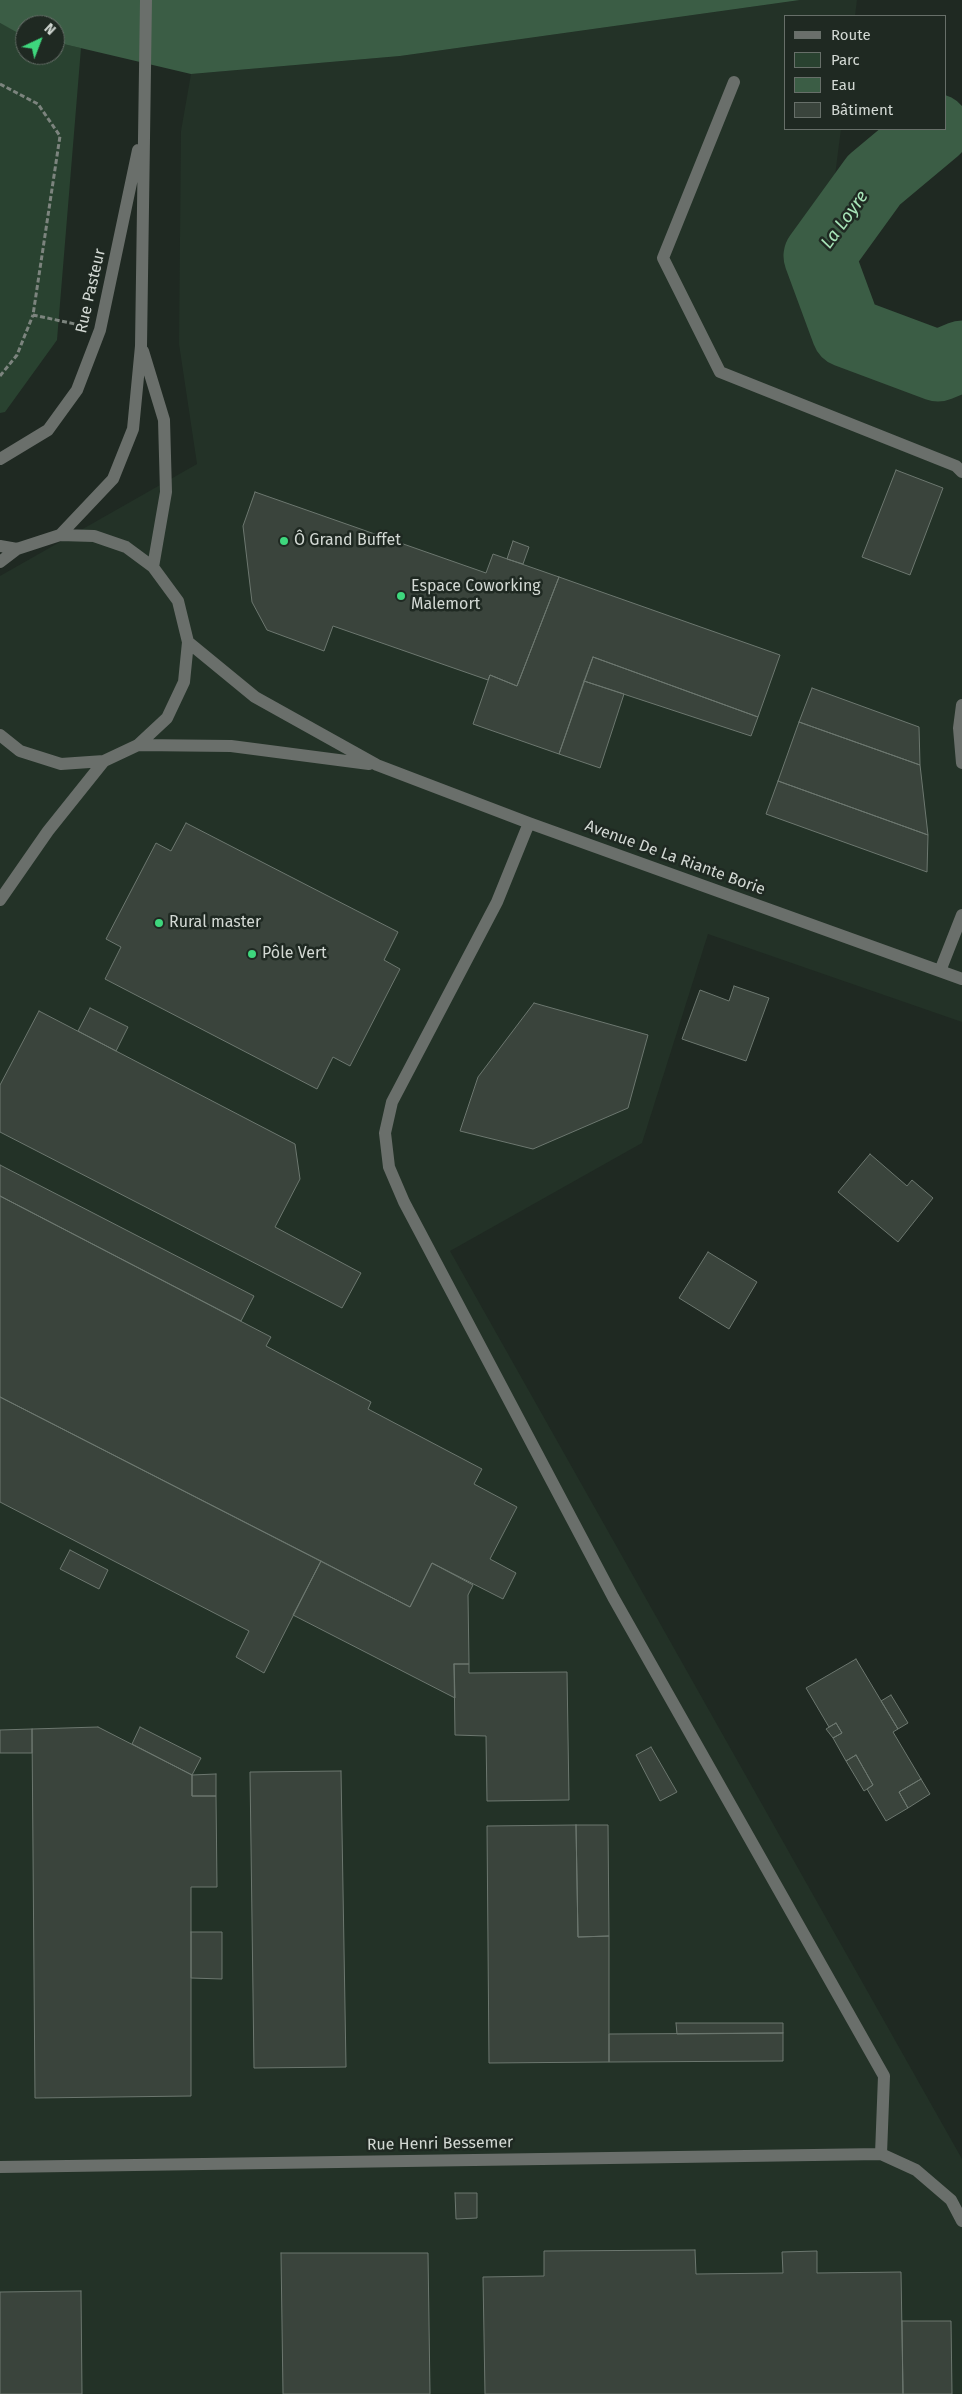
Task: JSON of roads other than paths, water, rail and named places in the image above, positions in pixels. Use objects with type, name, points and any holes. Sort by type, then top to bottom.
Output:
[{"type":"street","name":"Rue Pasteur","points":[[60,535],[114,479],[133,429],[141,346],[146,0]]},
{"type":"street","points":[[734,82],[663,258],[720,372],[956,466],[962,472]]},
{"type":"street","name":"Rue Pasteur","points":[[0,459],[48,430],[77,390],[100,330],[144,123]]},
{"type":"street","name":"Rue Pasteur","points":[[141,346],[164,420],[166,492],[153,567]]},
{"type":"street","points":[[0,562],[17,548],[60,535],[94,536],[126,547],[153,567],[178,601],[188,642],[184,682],[167,718],[138,745],[104,760],[61,764],[20,751],[0,735]]},
{"type":"street","points":[[0,546],[17,548]]},
{"type":"street","name":"Avenue De La Riante Borie","points":[[188,642],[255,697],[377,766],[529,823],[962,979]]},
{"type":"street","points":[[962,705],[959,728],[962,763]]},
{"type":"street","name":"Avenue De La Riante Borie","points":[[138,745],[231,746],[377,766]]},
{"type":"street","points":[[0,900],[48,831],[104,760]]},
{"type":"street","points":[[529,823],[497,902],[392,1102],[385,1133],[389,1167],[404,1202],[613,1597],[884,2076],[881,2154],[916,2170],[951,2200],[962,2221]]},
{"type":"street","points":[[940,971],[962,915]]},
{"type":"street","name":"Rue Henri Bessemer","points":[[0,2167],[881,2154]]},
{"type":"water","points":[[0,0],[800,0],[400,56],[191,74],[65,44],[65,15],[15,15],[15,31],[0,23]]},
{"type":"waterway","name":"La Loyre","points":[[934,130],[874,180],[819,256],[847,332],[938,366],[962,356]]},
{"type":"place","name":"Ô Grand Buffet","points":[[284,541]]},
{"type":"place","name":"Espace Coworking Malemort","points":[[401,596]]},
{"type":"place","name":"Rural master","points":[[159,923]]},
{"type":"place","name":"Pôle Vert","points":[[252,954]]}]
